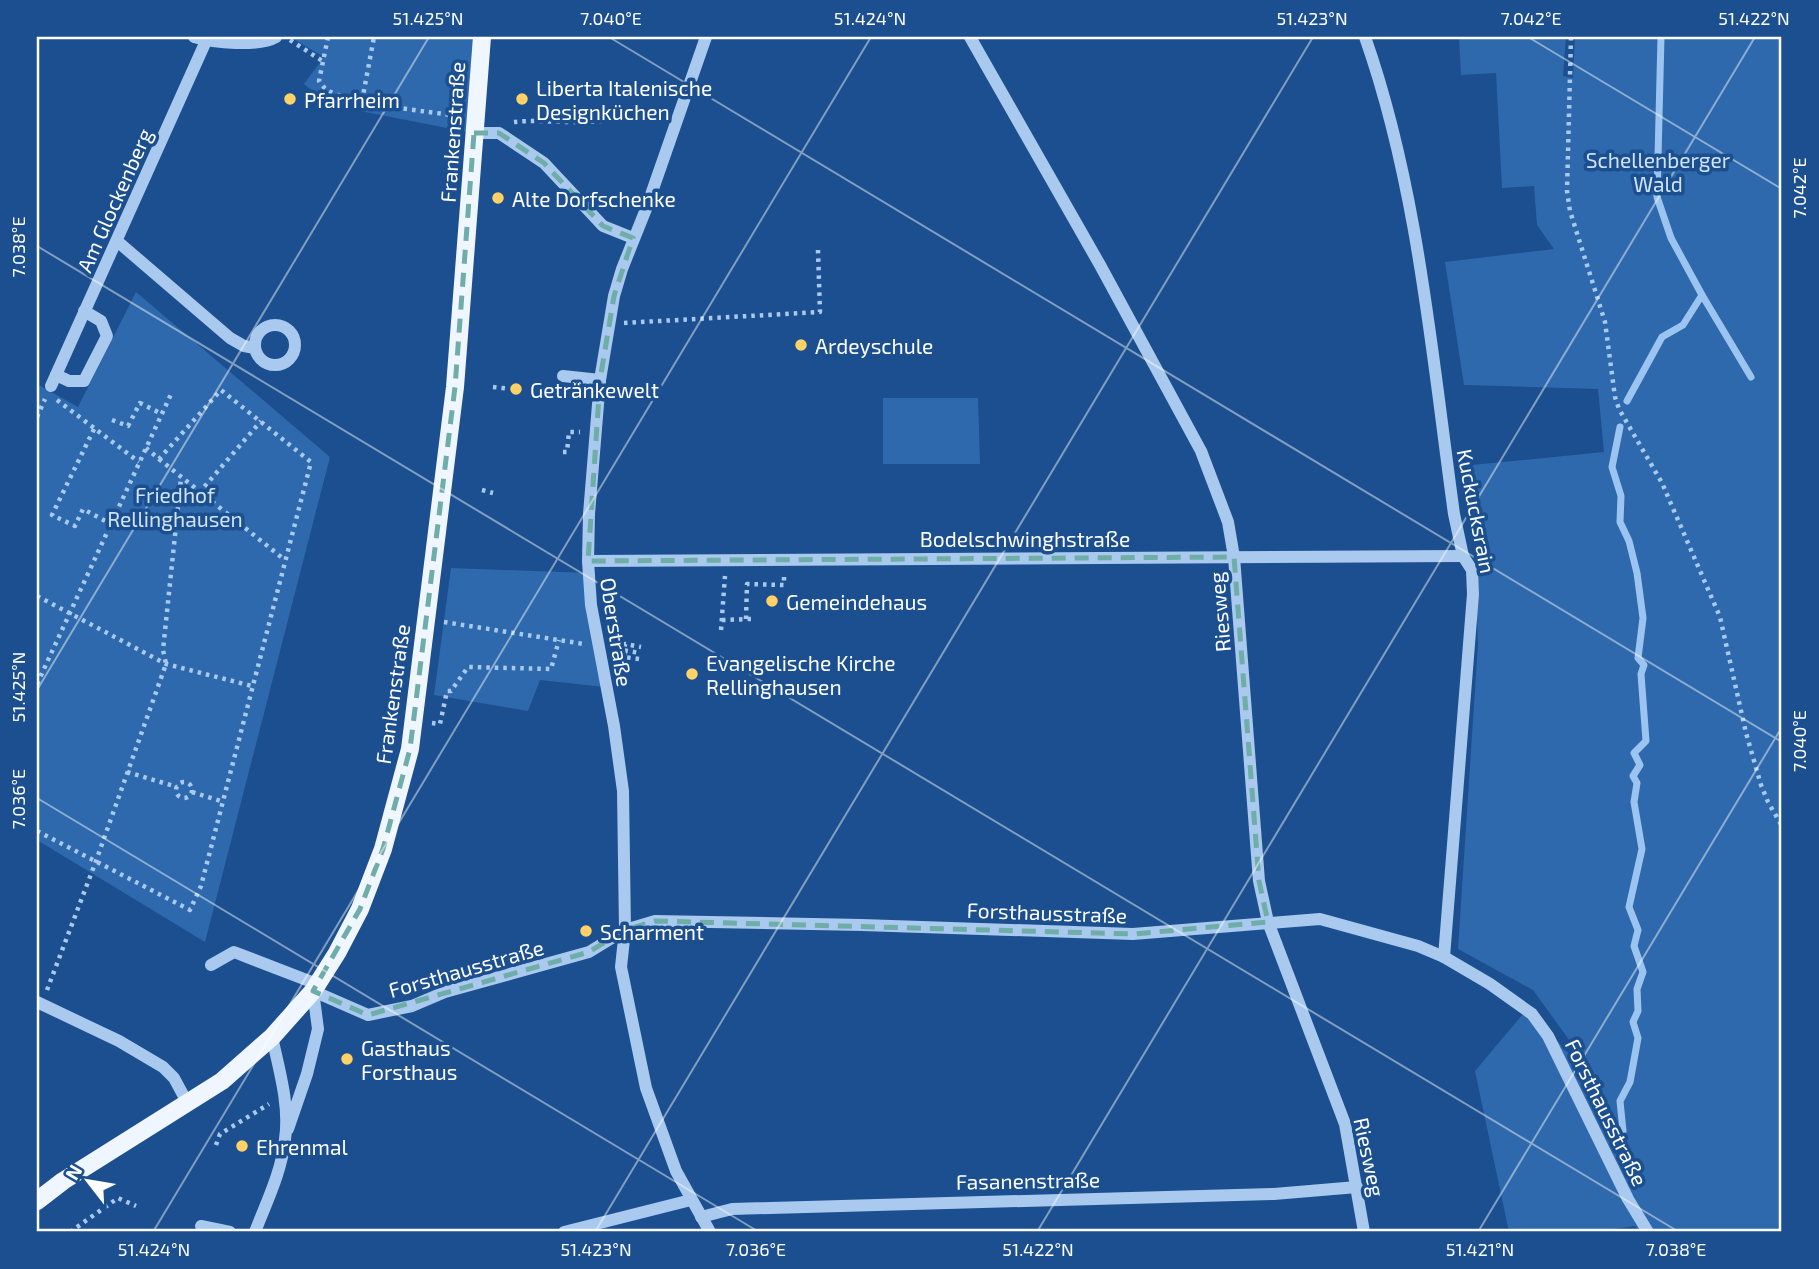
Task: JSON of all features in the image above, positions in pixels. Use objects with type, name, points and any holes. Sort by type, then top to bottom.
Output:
[{"type":"main road","name":"Frankenstraße","points":[[37,1201],[63,1181],[222,1081],[272,1037],[315,987],[337,953],[360,909],[383,849],[405,771],[414,721],[455,387],[482,37]]},
{"type":"street","points":[[200,39],[228,43],[269,41],[276,37]]},
{"type":"street","name":"Oberstraße","points":[[706,37],[646,209],[622,269],[610,322],[594,433],[588,561],[591,605],[623,791],[625,930],[621,967],[646,1088],[671,1160],[710,1232]]},
{"type":"street","name":"Riesweg","points":[[970,37],[1100,265],[1201,451],[1228,522],[1234,557],[1259,881],[1268,922],[1345,1124],[1364,1232]]},
{"type":"street","name":"Kuckucksrain","points":[[1365,37],[1400,168],[1416,243],[1454,514],[1463,556],[1472,570],[1473,594],[1444,957]]},
{"type":"street","name":"Am Glockenberg","points":[[84,311],[101,321],[107,336],[84,381],[54,381],[84,311],[117,241],[200,39]]},
{"type":"street","points":[[474,133],[499,133],[544,163],[603,226],[633,238]]},
{"type":"street","points":[[117,241],[230,338],[255,348]]},
{"type":"street","points":[[563,376],[600,380]]},
{"type":"street","name":"Bodelschwinghstraße","points":[[588,561],[1463,556]]},
{"type":"street","name":"Forsthausstraße","points":[[211,965],[234,952],[315,987],[368,1015],[412,1006],[445,992],[589,952],[625,930],[654,921],[1133,934],[1320,919],[1418,946],[1444,957],[1490,984],[1532,1014],[1541,1024],[1647,1232]]},
{"type":"street","points":[[255,1232],[307,1074],[318,1029],[315,987]]},
{"type":"street","points":[[40,1003],[119,1041],[163,1067],[174,1078],[188,1104]]},
{"type":"street","points":[[272,1037],[284,1096],[286,1137]]},
{"type":"street","name":"Fasanenstraße","points":[[701,1217],[732,1209],[1274,1194],[1357,1187]]},
{"type":"street","points":[[564,1232],[691,1200]]},
{"type":"street","points":[[201,1226],[230,1232]]},
{"type":"path","points":[[285,37],[324,62]]},
{"type":"path","points":[[328,37],[319,80],[325,89],[362,101],[434,112]]},
{"type":"path","points":[[362,101],[373,37]]},
{"type":"path","points":[[1571,37],[1567,191],[1570,211],[1605,322],[1615,397],[1662,483],[1720,617],[1746,733],[1761,785],[1782,826]]},
{"type":"path","points":[[499,133],[514,121],[604,121],[625,117],[633,111]]},
{"type":"path","points":[[610,322],[630,324],[820,312],[818,250]]},
{"type":"path","points":[[494,387],[511,389]]},
{"type":"path","points":[[37,831],[190,910],[201,887],[312,462],[221,390],[159,459]]},
{"type":"path","points":[[38,680],[172,392]]},
{"type":"path","points":[[37,417],[48,393],[139,462]]},
{"type":"path","points":[[112,420],[128,426],[140,403],[162,414]]},
{"type":"path","points":[[199,493],[261,421]]},
{"type":"path","points":[[94,429],[52,515],[75,526],[83,509],[111,524]]},
{"type":"path","points":[[563,452],[567,452],[569,432],[594,433]]},
{"type":"path","points":[[146,448],[285,560]]},
{"type":"path","points":[[40,1003],[96,861],[166,664],[163,650],[181,478]]},
{"type":"path","points":[[482,491],[493,494]]},
{"type":"path","points":[[721,630],[726,561]]},
{"type":"path","points":[[722,620],[748,619],[747,584],[784,585],[784,581]]},
{"type":"path","points":[[37,596],[166,664],[252,686]]},
{"type":"path","points":[[414,721],[440,724],[447,691],[451,691],[468,667],[551,669],[559,640],[426,619]]},
{"type":"path","points":[[625,650],[640,653]]},
{"type":"path","points":[[127,772],[177,787]]},
{"type":"path","points":[[180,782],[186,782],[191,784],[192,792],[182,798],[177,787],[180,782]]},
{"type":"path","points":[[192,792],[224,802]]},
{"type":"path","points":[[216,1145],[220,1134],[284,1096]]},
{"type":"path","points":[[70,1232],[118,1198],[136,1206]]},
{"type":"highlighted area","points":[[474,133],[499,133],[544,163],[603,226],[633,238],[614,296],[600,380],[588,561],[1234,557],[1259,881],[1268,922],[1133,934],[655,921],[625,930],[589,952],[368,1015],[313,991],[360,909],[383,849],[410,749],[455,387]]},
{"type":"green space","points":[[290,37],[481,37],[472,133],[330,105],[304,84],[324,57]]},
{"type":"green space","name":"Schellenberger Wald","points":[[1459,37],[1566,37],[1563,76],[1573,78],[1575,37],[1782,37],[1782,1232],[1640,1232],[1635,1226],[1593,1232],[1509,1232],[1475,1071],[1528,1008],[1577,1063],[1580,1055],[1533,990],[1458,949],[1478,644],[1472,465],[1604,452],[1598,389],[1464,385],[1445,262],[1554,249],[1537,225],[1534,186],[1502,188],[1496,73],[1461,75]]},
{"type":"green space","name":"Friedhof Rellinghausen","points":[[136,292],[330,457],[205,942],[37,840],[37,384],[78,407]]},
{"type":"green space","points":[[883,398],[978,398],[980,464],[883,464]]},
{"type":"green space","points":[[451,568],[587,573],[604,687],[540,680],[528,711],[434,695]]},
{"type":"waterway","points":[[1627,401],[1662,337],[1683,325],[1702,295],[1671,238],[1657,197],[1661,37]]},
{"type":"waterway","points":[[1702,295],[1751,377]]},
{"type":"waterway","points":[[1620,427],[1612,467],[1621,496],[1620,522],[1629,541],[1637,573],[1643,618],[1638,658],[1644,665],[1641,674],[1646,741],[1634,753],[1640,765],[1633,776],[1637,783],[1634,802],[1642,849],[1629,907],[1638,930],[1634,946],[1643,972],[1637,989],[1638,1011],[1633,1022],[1638,1038],[1630,1082],[1620,1101],[1623,1131]]},
{"type":"place","name":"Pfarrheim","points":[[290,99]]},
{"type":"place","name":"Liberta Italenische Designküchen","points":[[522,99]]},
{"type":"place","name":"Alte Dorfschenke","points":[[498,198]]},
{"type":"place","name":"Ardeyschule","points":[[801,345]]},
{"type":"place","name":"Getränkewelt","points":[[516,389]]},
{"type":"place","name":"Gemeindehaus","points":[[772,601]]},
{"type":"place","name":"Evangelische Kirche Rellinghausen","points":[[692,674]]},
{"type":"place","name":"Scharment","points":[[586,931]]},
{"type":"place","name":"Gasthaus Forsthaus","points":[[347,1059]]},
{"type":"place","name":"Ehrenmal","points":[[242,1146]]}]
